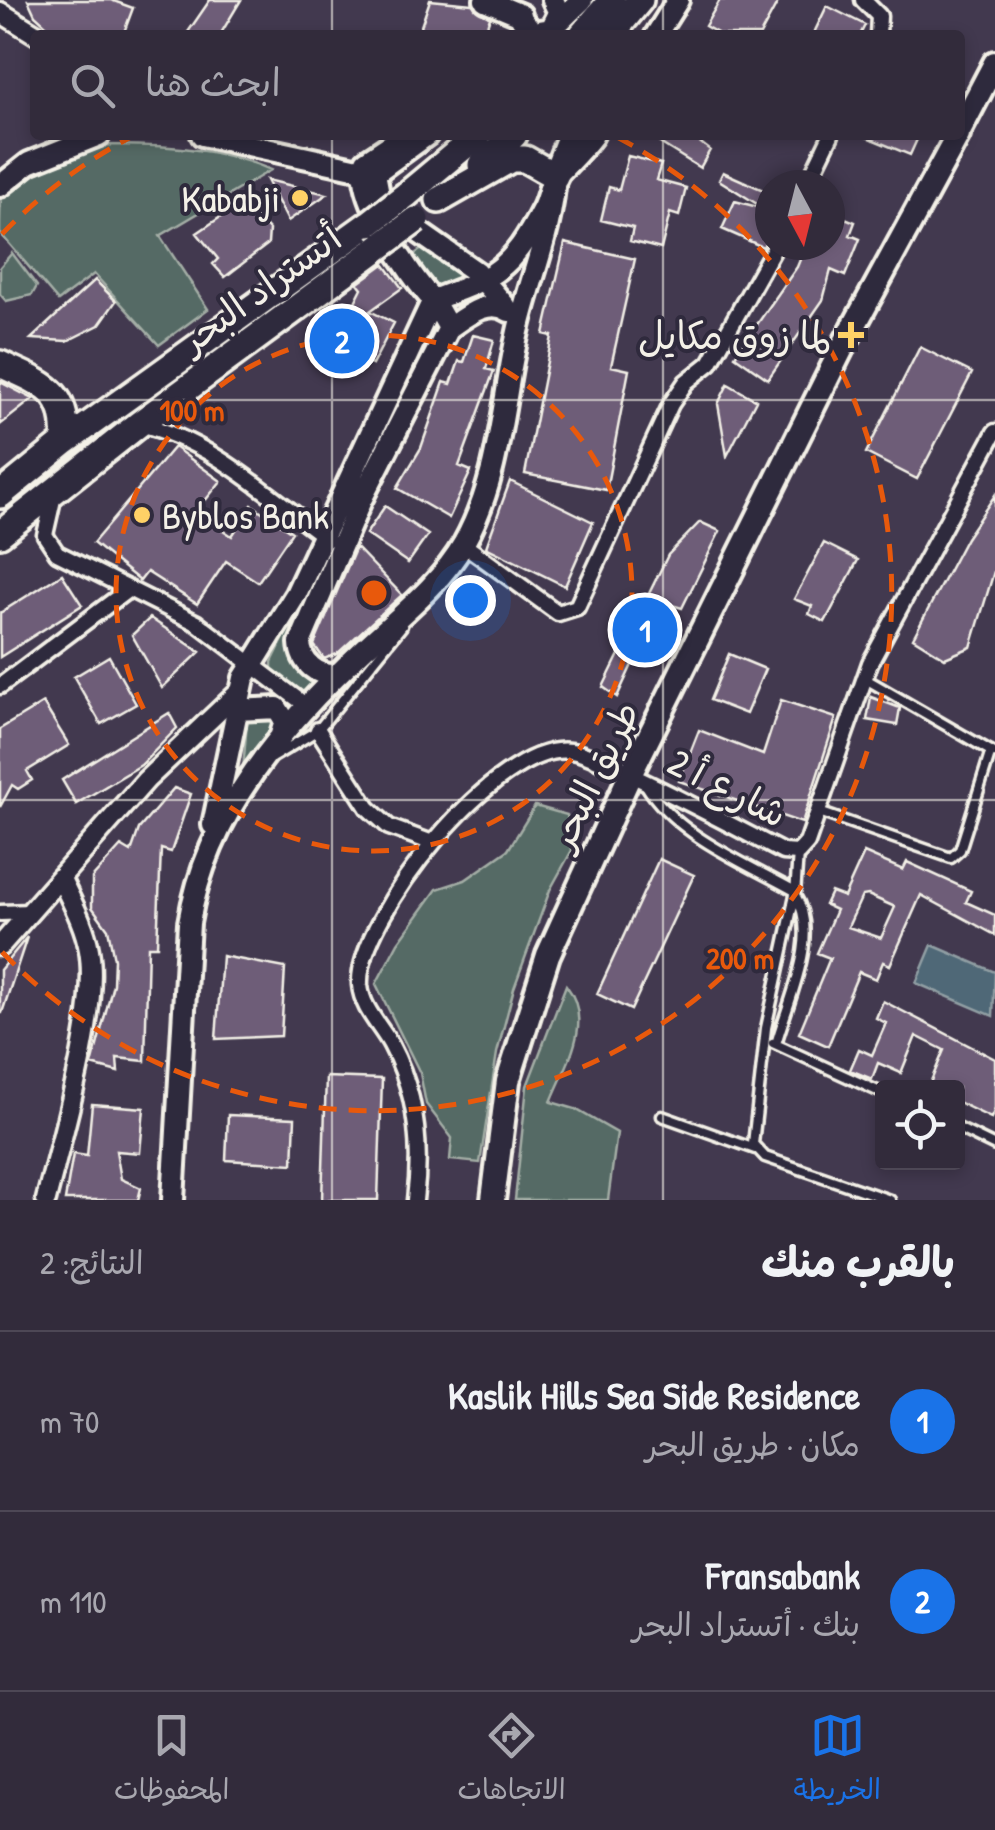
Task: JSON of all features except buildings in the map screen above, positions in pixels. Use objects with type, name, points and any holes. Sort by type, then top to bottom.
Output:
[{"type":"highway","points":[[586,30],[612,0]]},
{"type":"highway","points":[[615,30],[640,0]]},
{"type":"highway","points":[[636,30],[655,0]]},
{"type":"highway","name":"أتستراد البحر","points":[[0,494],[65,442],[370,223],[472,140]]},
{"type":"highway","name":"أتستراد البحر","points":[[0,534],[138,424],[416,220],[508,140]]},
{"type":"highway","points":[[439,200],[511,159],[525,159],[555,176],[569,140]]},
{"type":"highway","points":[[0,364],[58,398],[67,418],[65,442]]},
{"type":"main road","points":[[485,0],[521,17]]},
{"type":"main road","points":[[551,30],[559,13],[553,0]]},
{"type":"main road","points":[[551,30],[582,0]]},
{"type":"main road","points":[[659,30],[678,0]]},
{"type":"main road","name":"طريق البحر","points":[[965,121],[995,63]]},
{"type":"main road","points":[[0,186],[29,163],[86,140]]},
{"type":"main road","points":[[225,140],[363,170]]},
{"type":"main road","points":[[398,140],[374,154],[363,170],[367,192],[394,244],[449,328]]},
{"type":"main road","points":[[420,140],[382,165],[373,180],[394,213],[464,261],[485,282],[514,322],[515,346]]},
{"type":"main road","points":[[336,675],[318,673],[306,662],[300,643],[332,541],[434,300],[485,282],[524,244],[555,176],[569,166],[589,140]]},
{"type":"main road","name":"طريق البحر","points":[[493,1200],[500,1124],[518,1038],[548,955],[840,350],[955,140]]},
{"type":"main road","points":[[210,842],[260,762],[336,675],[414,603],[463,544],[490,472],[506,410],[515,346],[552,223],[555,176]]},
{"type":"main road","points":[[464,261],[524,244]]},
{"type":"main road","points":[[173,1200],[189,923],[210,842],[238,700],[252,662],[332,541],[449,328],[478,310],[506,307]]},
{"type":"main road","points":[[238,700],[277,708],[285,721],[280,740]]},
{"type":"street","points":[[863,0],[879,16],[878,30]]},
{"type":"street","points":[[0,12],[30,31]]},
{"type":"street","points":[[814,170],[829,140]]},
{"type":"street","points":[[463,544],[558,613],[576,607],[588,590],[671,404],[686,382],[710,363],[768,260]]},
{"type":"street","points":[[138,424],[201,446],[332,541]]},
{"type":"street","points":[[798,853],[808,842],[864,678],[995,432]]},
{"type":"street","points":[[57,488],[45,528],[51,548],[197,623],[308,707]]},
{"type":"street","points":[[0,686],[130,589]]},
{"type":"street","points":[[0,946],[146,780],[238,700]]},
{"type":"street","points":[[318,730],[368,808],[389,827],[430,842]]},
{"type":"street","name":"شارع أ 2","points":[[415,1200],[420,1162],[415,1110],[391,1044],[366,1006],[360,980],[370,942],[430,842],[506,775],[537,755],[569,750],[636,777],[783,852],[798,853]]},
{"type":"street","points":[[46,1200],[69,1109],[92,967],[83,930],[61,879]]},
{"type":"street","points":[[0,913],[30,912]]},
{"type":"lane","points":[[260,762],[318,730],[402,626],[414,603]]},
{"type":"lane","points":[[818,812],[951,858],[960,850],[993,752],[864,678]]},
{"type":"lane","points":[[636,777],[673,818],[795,894],[806,918],[805,939],[776,1044]]},
{"type":"lane","points":[[755,1148],[752,1134],[764,1040],[795,894],[798,853]]},
{"type":"lane","points":[[764,1040],[875,1091]]},
{"type":"lane","points":[[662,1116],[890,1200]]},
{"type":"lane","points":[[965,1131],[995,1146]]},
{"type":"green space","points":[[99,145],[208,152],[271,170],[160,236],[208,309],[159,345],[94,274],[58,301],[0,233],[1,201],[17,180],[44,164]]},
{"type":"green space","points":[[423,248],[475,278],[439,292],[411,257]]},
{"type":"green space","points":[[12,253],[37,286],[32,295],[6,301],[0,294],[0,267]]},
{"type":"green space","points":[[320,564],[325,568],[293,649],[313,681],[302,697],[272,673],[272,662]]},
{"type":"green space","points":[[276,717],[242,781],[247,722]]},
{"type":"green space","points":[[535,806],[567,815],[572,850],[550,890],[514,988],[497,1053],[480,1163],[450,1160],[452,1138],[426,1104],[420,1073],[376,984],[398,943],[437,889],[465,880],[508,850]]},
{"type":"green space","points":[[566,985],[574,999],[578,1028],[551,1102],[575,1109],[617,1133],[608,1200],[515,1200],[527,1086]]},
{"type":"water","points":[[932,945],[995,972],[993,1016],[916,983]]},
{"type":"place","name":"Kababji","points":[[300,198]]},
{"type":"place","name":"لما زوق مكايل","points":[[851,335]]},
{"type":"place","name":"Fransabank","points":[[342,341]]},
{"type":"place","name":"Byblos Bank","points":[[142,515]]},
{"type":"place","name":"Kaslik Hills Sea Side Residence","points":[[645,630]]}]
